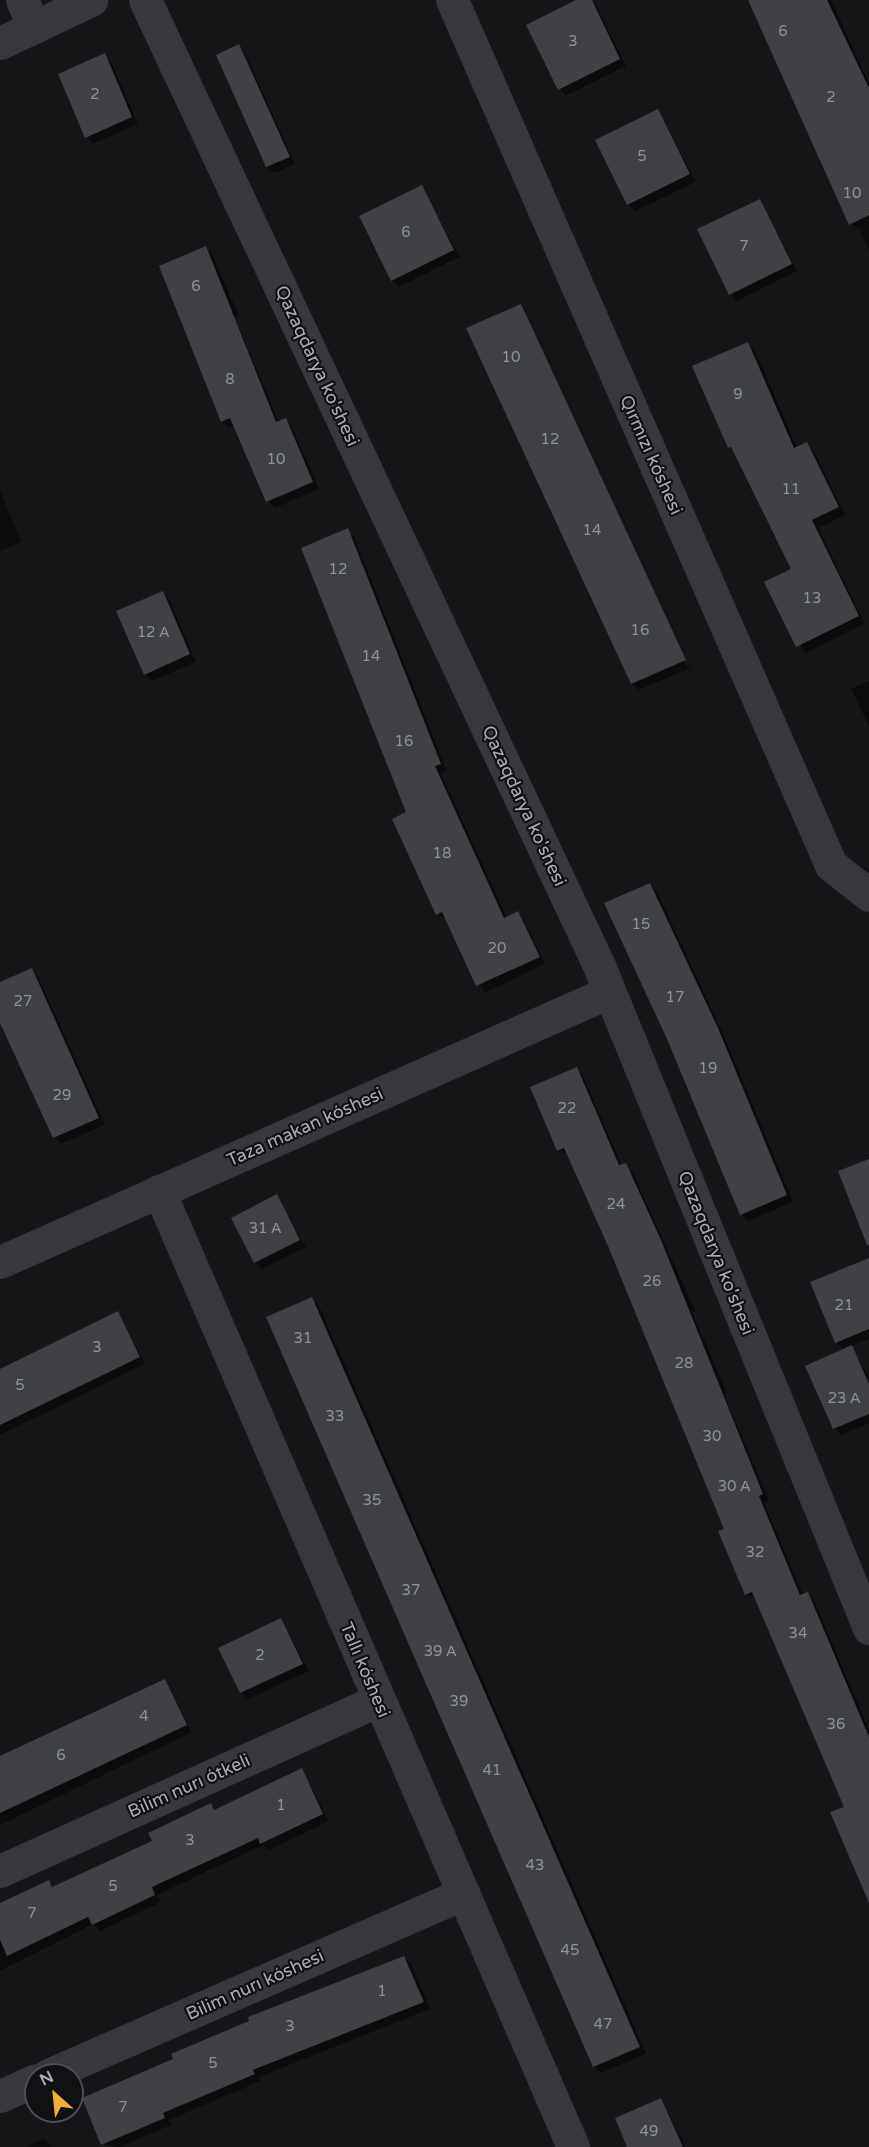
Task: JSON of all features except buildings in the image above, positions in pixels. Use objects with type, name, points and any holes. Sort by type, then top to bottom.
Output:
[{"type":"street","points":[[0,43],[28,14],[91,0]]},
{"type":"street","name":"Qazaqdarya ko'shesi","points":[[145,0],[609,992],[869,1628]]},
{"type":"street","name":"Qırmızı kóshesi","points":[[452,0],[831,865],[869,895]]},
{"type":"street","name":"Taza makan kóshesi","points":[[2,1254],[159,1191],[609,992]]},
{"type":"street","name":"Tallı kóshesi","points":[[159,1191],[377,1701],[573,2147]]},
{"type":"street","name":"Bilim nurı ótkeli","points":[[0,1871],[377,1701]]},
{"type":"street","name":"Bilim nurı kóshesi","points":[[76,2063],[463,1894]]},
{"type":"street","points":[[0,2096],[24,2085]]}]
